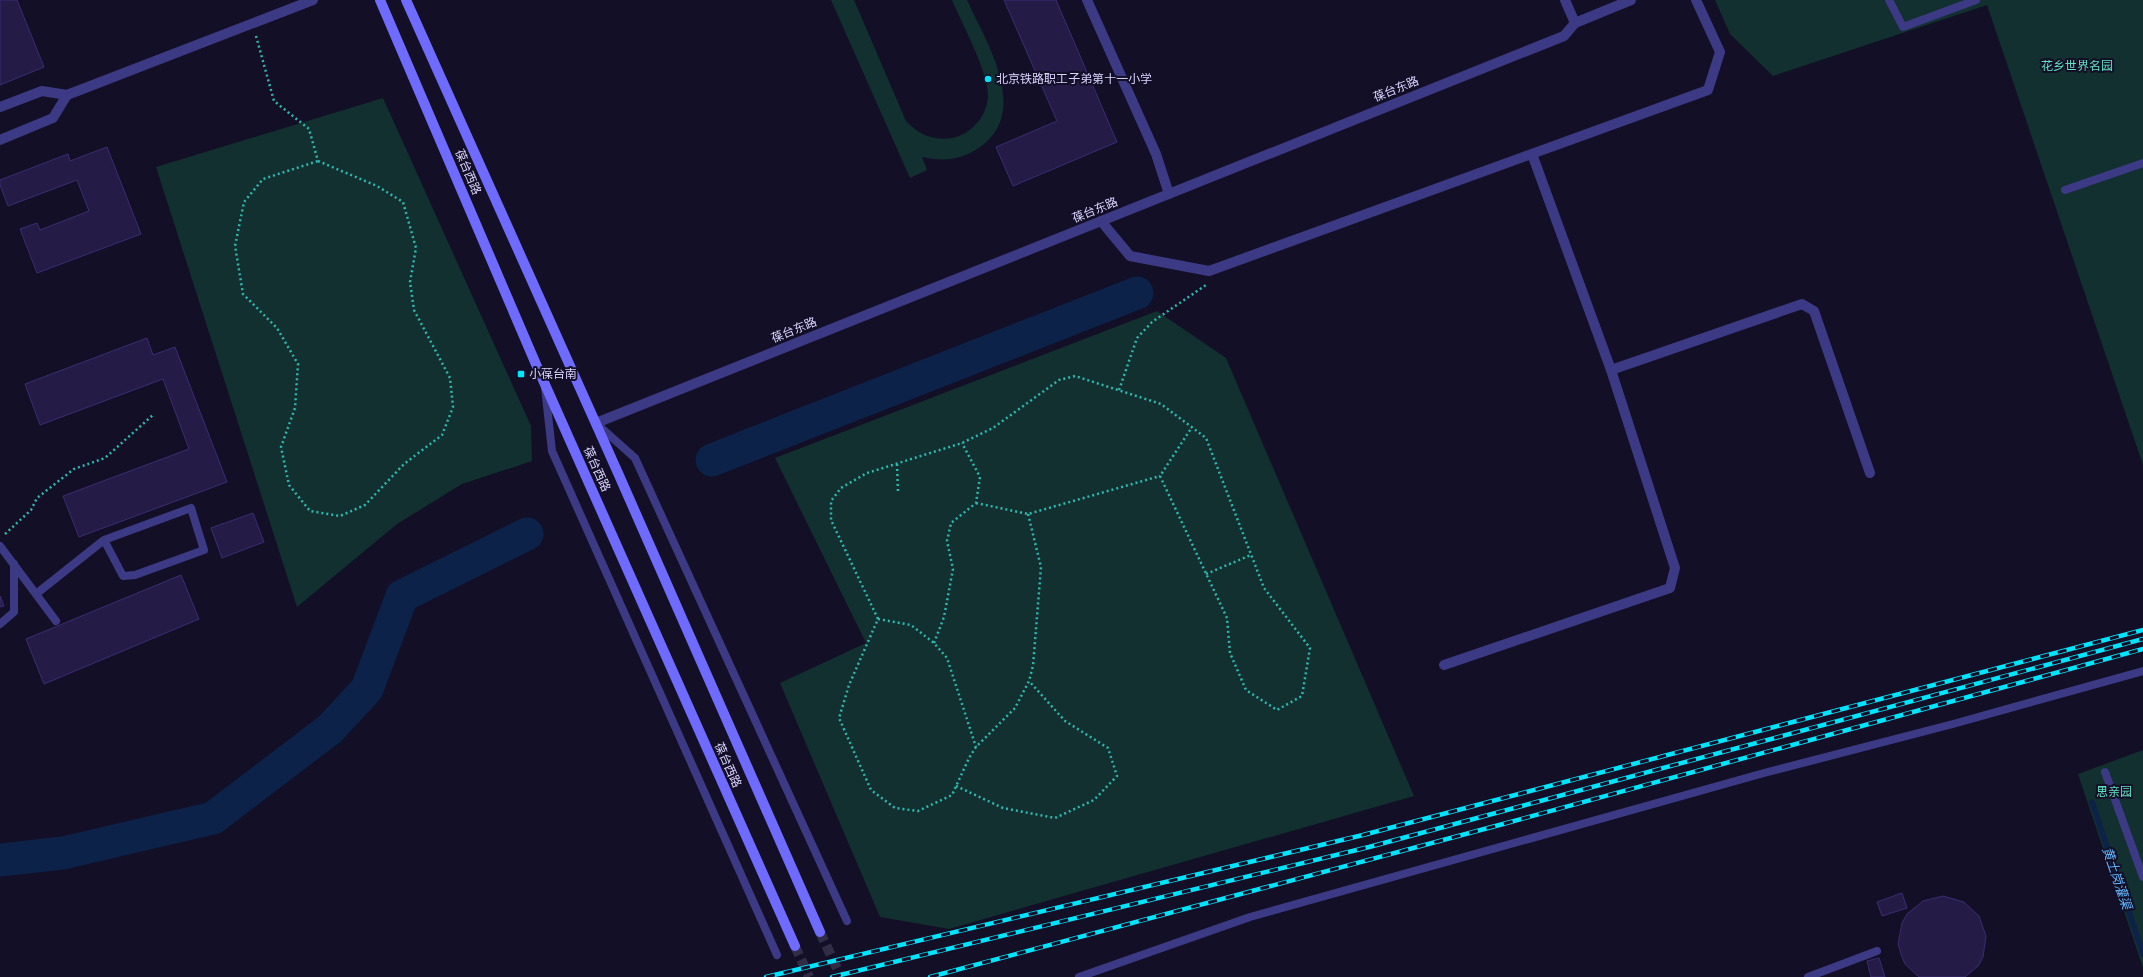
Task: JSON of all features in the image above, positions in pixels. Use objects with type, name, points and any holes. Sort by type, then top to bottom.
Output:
[{"type":"street","points":[[0,107],[42,91],[67,95],[313,0]]},
{"type":"street","name":"葆台西路","points":[[380,0],[544,384],[795,946]]},
{"type":"street","name":"葆台西路","points":[[406,0],[596,423],[820,932]]},
{"type":"street","points":[[1087,0],[1156,154],[1169,194]]},
{"type":"street","points":[[1565,0],[1575,23],[1631,0]]},
{"type":"street","points":[[1101,221],[1130,256],[1209,271],[1708,90],[1720,52],[1696,0]]},
{"type":"street","name":"葆台东路","points":[[596,423],[1564,36],[1575,23]]},
{"type":"street","points":[[0,140],[53,118],[67,95]]},
{"type":"street","points":[[1444,665],[1670,588],[1674,568],[1611,370],[1532,154]]},
{"type":"street","points":[[1611,370],[1802,304],[1814,311],[1870,473]]},
{"type":"lane","points":[[1889,0],[1902,27],[1976,0]]},
{"type":"lane","points":[[2065,190],[2143,163]]},
{"type":"lane","points":[[544,384],[552,451],[777,955]]},
{"type":"lane","points":[[596,423],[635,458],[847,921]]},
{"type":"lane","points":[[36,594],[104,540],[191,508],[204,550],[135,575],[123,576],[104,540]]},
{"type":"lane","points":[[0,546],[56,621]]},
{"type":"lane","points":[[0,624],[14,612],[14,564]]},
{"type":"lane","points":[[1079,977],[1258,915],[1764,773],[1953,724],[2143,671]]},
{"type":"lane","points":[[2105,772],[2143,877]]},
{"type":"lane","points":[[1808,977],[1877,951]]},
{"type":"path","points":[[253,23],[274,101],[309,129],[318,161]]},
{"type":"path","points":[[318,161],[377,186],[403,202],[416,248],[410,282],[414,310],[450,378],[453,407],[442,435],[404,464],[365,505],[340,516],[310,511],[289,485],[281,447],[295,408],[298,364],[277,328],[243,294],[235,246],[244,202],[262,179],[318,161]]},
{"type":"path","points":[[1119,390],[1137,338],[1152,322],[1207,284]]},
{"type":"path","points":[[1028,514],[1041,567],[1033,666],[1029,681],[1015,708],[976,747],[969,758],[952,795],[918,811],[894,808],[871,790],[839,718],[849,685],[878,619],[831,520],[831,501],[841,488],[867,473],[962,443],[993,428],[1059,380],[1075,376],[1161,404],[1206,438],[1264,588],[1310,648],[1302,696],[1277,710],[1246,690],[1230,653],[1227,618],[1160,476]]},
{"type":"path","points":[[0,538],[31,510],[37,498],[43,493],[74,469],[105,458],[154,414]]},
{"type":"path","points":[[976,504],[1028,514],[1160,476],[1192,427]]},
{"type":"path","points":[[934,643],[944,617],[953,569],[946,541],[951,523],[976,504],[980,477],[962,443]]},
{"type":"path","points":[[897,464],[898,492]]},
{"type":"path","points":[[1206,574],[1251,555]]},
{"type":"path","points":[[878,619],[911,625],[934,643],[947,658],[976,747]]},
{"type":"path","points":[[956,786],[1003,808],[1055,818],[1094,800],[1117,776],[1108,748],[1065,721],[1029,681]]},
{"type":"green space","points":[[831,0],[854,0],[906,121],[916,130],[927,136],[946,139],[959,136],[974,127],[983,115],[988,97],[987,87],[980,62],[952,0],[967,0],[993,55],[1000,76],[1003,96],[1002,115],[995,132],[980,147],[966,155],[952,159],[930,159],[922,157],[927,170],[910,178]]},
{"type":"green space","name":"花乡世界名园","points":[[1715,0],[2143,0],[2143,465],[1987,5],[1773,76],[1730,34]]},
{"type":"green space","points":[[383,98],[531,426],[532,461],[462,484],[397,524],[297,607],[156,167]]},
{"type":"green space","points":[[1157,311],[1226,358],[1414,796],[949,929],[880,917],[780,683],[866,643],[775,458]]},
{"type":"green space","name":"思亲园","points":[[2143,750],[2143,968],[2078,774]]},
{"type":"building","points":[[0,0],[17,0],[44,67],[0,85]]},
{"type":"building","points":[[1004,0],[1056,0],[1117,142],[1013,186],[996,147],[1057,121]]},
{"type":"building","points":[[107,147],[141,234],[37,273],[20,229],[37,223],[40,230],[89,211],[77,180],[8,206],[0,185],[0,180],[68,154],[70,161]]},
{"type":"building","points":[[147,338],[153,355],[175,347],[227,482],[79,537],[63,496],[189,449],[163,379],[40,425],[25,384]]},
{"type":"building","points":[[253,513],[264,542],[222,558],[211,528]]},
{"type":"building","points":[[181,575],[199,619],[44,684],[26,639]]},
{"type":"building","points":[[0,596],[4,606],[0,607]]},
{"type":"building","points":[[1902,893],[1907,908],[1882,916],[1877,902]]},
{"type":"building","points":[[1943,896],[1964,902],[1979,916],[1986,936],[1983,957],[1978,966],[1965,977],[1919,977],[1905,964],[1901,954],[1898,944],[1902,923],[1907,914],[1923,901]]},
{"type":"building","points":[[1879,958],[1885,977],[1871,977],[1867,961]]},
{"type":"waterway","points":[[712,460],[1137,293]]},
{"type":"waterway","points":[[0,860],[63,853],[213,818],[330,729],[367,689],[402,596],[527,534]]},
{"type":"waterway","name":"黄土岗灌渠","points":[[2092,802],[2143,954]]},
{"type":"tunnel","points":[[820,932],[841,977]]},
{"type":"tunnel","points":[[795,946],[809,977]]},
{"type":"railway","points":[[766,977],[1363,835],[2143,630]]},
{"type":"railway","points":[[832,977],[1369,847],[2143,639]]},
{"type":"railway","points":[[930,977],[1503,824],[2143,649]]},
{"type":"place","name":"北京铁路职工子弟第十一小学","points":[[988,79]]},
{"type":"place","name":"小葆台南","points":[[521,374]]}]
